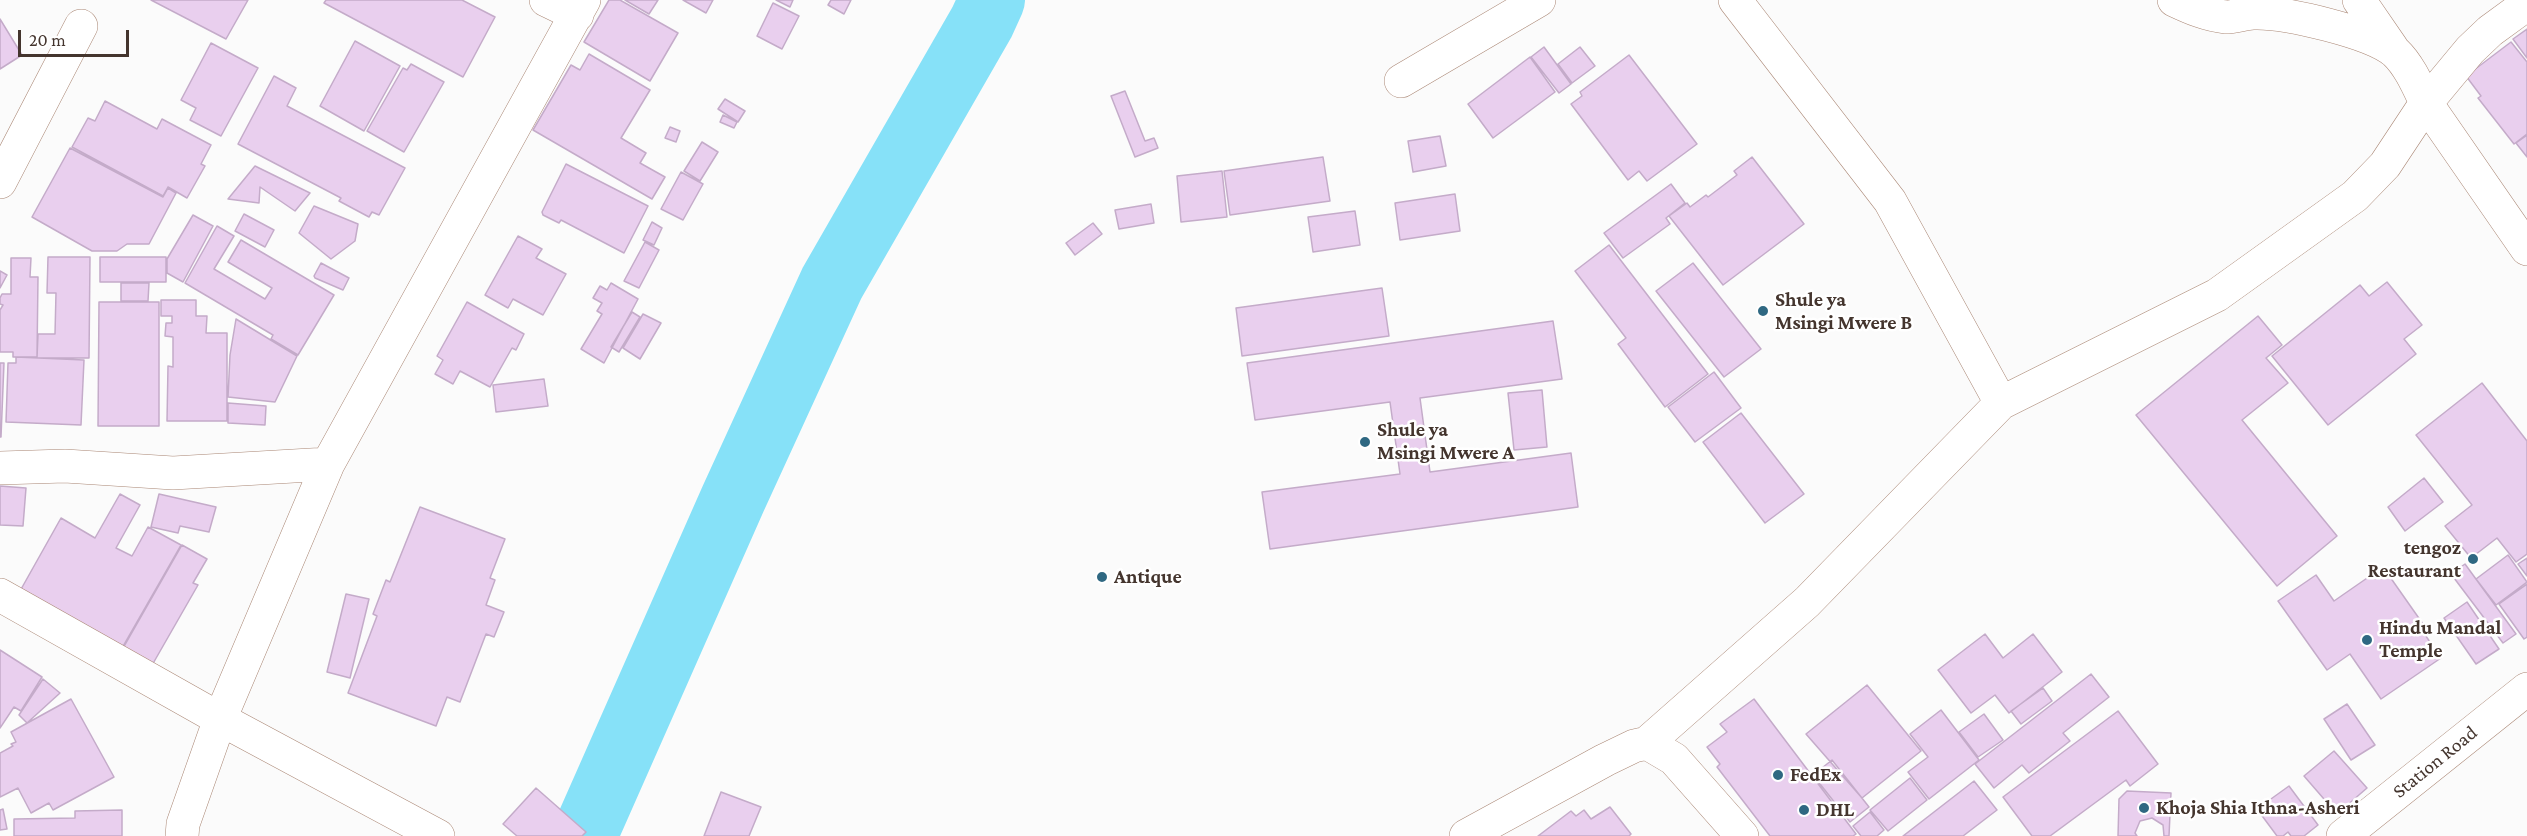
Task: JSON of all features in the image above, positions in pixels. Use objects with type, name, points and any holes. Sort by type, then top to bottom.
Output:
[{"type":"street","points":[[182,836],[183,824],[220,719],[328,464],[580,7],[546,0]]},
{"type":"street","points":[[1401,81],[1539,0]]},
{"type":"street","points":[[1735,0],[1890,201],[2001,403]]},
{"type":"street","points":[[2174,0],[2198,12],[2228,17],[2255,13],[2337,27],[2370,39],[2395,52]]},
{"type":"street","points":[[2359,0],[2415,79],[2426,103],[2527,249]]},
{"type":"street","points":[[1466,836],[1605,760],[1634,746],[1647,743],[1807,602],[2001,403],[2217,294],[2355,196],[2385,165],[2426,103],[2470,50],[2490,31],[2527,4]]},
{"type":"street","points":[[1,176],[81,26]]},
{"type":"street","points":[[0,468],[65,466],[173,473],[328,464]]},
{"type":"street","points":[[0,595],[220,719],[438,836]]},
{"type":"street","name":"Station Road","points":[[2343,836],[2527,689]]},
{"type":"street","points":[[1647,743],[1674,759],[1742,836]]},
{"type":"building","points":[[151,0],[248,0],[226,39]]},
{"type":"building","points":[[326,0],[462,0],[495,17],[463,77],[324,3]]},
{"type":"building","points":[[609,0],[620,0],[678,33],[650,81],[584,42]]},
{"type":"building","points":[[625,0],[658,0],[649,14]]},
{"type":"building","points":[[683,0],[713,0],[706,13]]},
{"type":"building","points":[[776,0],[793,0],[790,7]]},
{"type":"building","points":[[831,0],[851,0],[844,14],[828,5]]},
{"type":"building","points":[[773,3],[799,16],[782,49],[757,36]]},
{"type":"building","points":[[0,19],[22,55],[0,69]]},
{"type":"building","points":[[2527,29],[2527,58],[2513,39]]},
{"type":"building","points":[[355,41],[400,66],[364,131],[320,106]]},
{"type":"building","points":[[2511,42],[2527,62],[2527,134],[2514,144],[2478,98],[2481,96],[2466,76]]},
{"type":"building","points":[[211,43],[258,68],[221,136],[190,120],[196,108],[181,100]]},
{"type":"building","points":[[1544,47],[1571,84],[1559,93],[1531,57]]},
{"type":"building","points":[[1580,47],[1595,66],[1572,83],[1558,64]]},
{"type":"building","points":[[589,54],[650,90],[621,138],[646,153],[640,163],[665,177],[652,199],[533,130],[571,65],[580,70]]},
{"type":"building","points":[[1629,55],[1697,144],[1647,181],[1639,171],[1628,180],[1571,104],[1582,96],[1580,92]]},
{"type":"building","points":[[1530,57],[1555,92],[1493,138],[1468,104]]},
{"type":"building","points":[[411,64],[444,82],[404,152],[367,131],[403,68],[407,70]]},
{"type":"building","points":[[274,76],[296,88],[287,106],[405,168],[379,215],[372,212],[369,217],[339,201],[341,198],[238,144]]},
{"type":"building","points":[[1125,91],[1145,141],[1154,138],[1158,148],[1135,157],[1111,96]]},
{"type":"building","points":[[725,99],[745,111],[738,122],[718,109]]},
{"type":"building","points":[[105,101],[157,129],[162,119],[211,145],[201,164],[205,166],[187,198],[168,187],[163,196],[72,147],[88,118],[95,121]]},
{"type":"building","points":[[723,115],[737,122],[734,128],[720,122]]},
{"type":"building","points":[[670,127],[680,131],[676,142],[665,138]]},
{"type":"building","points":[[2527,135],[2527,157],[2516,143]]},
{"type":"building","points":[[1440,136],[1446,166],[1413,172],[1408,141]]},
{"type":"building","points":[[702,142],[718,152],[700,181],[684,171]]},
{"type":"building","points":[[70,148],[163,197],[168,188],[176,193],[149,244],[127,244],[117,251],[92,251],[32,217]]},
{"type":"building","points":[[1323,157],[1330,201],[1230,215],[1224,171]]},
{"type":"building","points":[[1752,157],[1804,224],[1723,285],[1669,216],[1687,203],[1690,207],[1706,195],[1708,197],[1737,175],[1734,171]]},
{"type":"building","points":[[566,164],[648,206],[624,253],[561,220],[559,223],[543,215],[542,212]]},
{"type":"building","points":[[255,166],[310,193],[295,211],[260,187],[259,203],[228,199]]},
{"type":"building","points":[[1222,171],[1227,217],[1181,222],[1177,176]]},
{"type":"building","points":[[681,172],[703,184],[683,220],[661,209]]},
{"type":"building","points":[[1671,184],[1685,203],[1666,218],[1670,224],[1623,258],[1604,233]]},
{"type":"building","points":[[1455,194],[1460,231],[1400,240],[1395,203]]},
{"type":"building","points":[[1151,204],[1154,223],[1119,229],[1115,210]]},
{"type":"building","points":[[314,206],[358,224],[355,241],[331,259],[299,233]]},
{"type":"building","points":[[1355,211],[1360,245],[1313,252],[1308,217]]},
{"type":"building","points":[[244,214],[274,230],[265,247],[235,231]]},
{"type":"building","points":[[193,215],[213,226],[183,282],[167,273],[167,259]]},
{"type":"building","points":[[652,222],[662,228],[654,245],[643,240]]},
{"type":"building","points":[[1093,223],[1102,234],[1075,255],[1066,243]]},
{"type":"building","points":[[217,226],[234,236],[214,269],[265,299],[272,288],[228,262],[241,240],[334,295],[298,355],[271,339],[273,335],[185,283]]},
{"type":"building","points":[[518,236],[542,249],[536,258],[566,274],[543,315],[513,299],[508,308],[485,295]]},
{"type":"building","points":[[645,242],[659,250],[639,288],[624,281]]},
{"type":"building","points":[[1609,245],[1708,374],[1665,407],[1618,344],[1626,338],[1575,271]]},
{"type":"building","points":[[48,257],[90,257],[89,358],[37,358],[38,334],[55,334],[56,293],[47,293]]},
{"type":"building","points":[[100,257],[166,257],[166,282],[100,282]]},
{"type":"building","points":[[11,258],[31,258],[30,277],[38,277],[37,357],[13,357],[13,352],[0,352],[0,310],[3,305],[0,304],[0,298],[2,294],[11,294]]},
{"type":"building","points":[[321,263],[349,278],[343,290],[315,278]]},
{"type":"building","points":[[1693,263],[1761,349],[1724,377],[1656,291]]},
{"type":"building","points":[[0,271],[7,275],[0,288]]},
{"type":"building","points":[[2387,282],[2422,325],[2404,339],[2416,354],[2328,425],[2272,356],[2360,285],[2369,296]]},
{"type":"building","points":[[121,283],[149,283],[148,301],[121,301]]},
{"type":"building","points":[[611,283],[638,299],[604,363],[581,349],[602,314],[597,311],[602,303],[593,298],[600,286],[607,290]]},
{"type":"building","points":[[1382,288],[1389,336],[1242,356],[1236,308]]},
{"type":"building","points":[[161,300],[196,300],[196,316],[207,316],[206,333],[227,333],[227,421],[167,421],[168,366],[173,367],[173,337],[165,336],[166,323],[172,323],[172,316],[161,316]]},
{"type":"building","points":[[99,302],[159,302],[159,426],[98,426]]},
{"type":"building","points":[[467,302],[524,334],[516,350],[512,348],[490,387],[460,371],[453,384],[435,374],[443,360],[437,356]]},
{"type":"building","points":[[632,312],[640,317],[619,352],[611,347]]},
{"type":"building","points":[[643,314],[661,323],[640,359],[623,348]]},
{"type":"building","points":[[2258,316],[2282,345],[2266,358],[2288,383],[2242,420],[2337,536],[2277,586],[2136,415]]},
{"type":"building","points":[[236,319],[297,356],[275,402],[228,397],[230,355]]},
{"type":"building","points":[[1553,321],[1562,379],[1420,398],[1430,472],[1571,453],[1578,507],[1270,549],[1262,492],[1400,474],[1390,402],[1255,420],[1247,363]]},
{"type":"building","points":[[16,357],[84,360],[81,425],[6,422],[8,363],[16,363]]},
{"type":"building","points":[[0,363],[4,363],[1,437],[0,437]]},
{"type":"building","points":[[1714,372],[1741,408],[1695,442],[1668,407]]},
{"type":"building","points":[[544,379],[548,406],[496,412],[493,385]]},
{"type":"building","points":[[2482,383],[2527,441],[2527,554],[2516,562],[2497,538],[2471,558],[2445,526],[2472,505],[2416,435]]},
{"type":"building","points":[[1542,390],[1547,447],[1514,450],[1508,393]]},
{"type":"building","points":[[228,403],[266,406],[265,425],[228,423]]},
{"type":"building","points":[[1741,413],[1804,494],[1765,523],[1703,442]]},
{"type":"building","points":[[2424,478],[2443,502],[2405,531],[2388,507]]},
{"type":"building","points":[[0,486],[26,488],[23,526],[0,525]]},
{"type":"building","points":[[120,494],[140,505],[116,548],[132,556],[148,527],[181,545],[122,648],[20,591],[61,518],[95,538]]},
{"type":"building","points":[[159,494],[216,507],[209,532],[180,526],[178,533],[151,527]]},
{"type":"building","points":[[420,507],[505,539],[490,578],[495,580],[486,605],[504,612],[494,637],[486,634],[460,702],[447,697],[436,726],[348,693],[377,616],[373,614],[386,580],[390,582]]},
{"type":"building","points":[[182,545],[207,559],[193,583],[198,585],[151,667],[122,650]]},
{"type":"building","points":[[2508,555],[2527,582],[2496,605],[2476,579]]},
{"type":"building","points":[[2527,558],[2527,576],[2518,564]]},
{"type":"building","points":[[2465,564],[2516,634],[2503,643],[2451,574]]},
{"type":"building","name":"Hindu Mandal Temple","points":[[2383,567],[2423,624],[2419,626],[2441,658],[2381,699],[2350,654],[2327,670],[2278,601],[2316,575],[2334,601]]},
{"type":"building","points":[[2527,584],[2527,637],[2524,639],[2499,604]]},
{"type":"building","points":[[346,594],[369,599],[350,678],[327,672]]},
{"type":"building","points":[[2467,602],[2499,649],[2476,664],[2444,618]]},
{"type":"building","points":[[1985,634],[2003,658],[2033,634],[2062,672],[2009,713],[1995,695],[1971,713],[1938,670]]},
{"type":"building","points":[[0,650],[42,677],[21,711],[14,707],[0,728]]},
{"type":"building","points":[[2091,674],[2109,697],[2063,733],[2070,741],[2029,773],[2022,765],[1994,788],[1975,764]]},
{"type":"building","points":[[43,679],[60,693],[27,723],[19,715]]},
{"type":"building","points":[[1867,685],[1921,751],[1862,798],[1806,734]]},
{"type":"building","points":[[2043,688],[2052,701],[2021,724],[2011,711]]},
{"type":"building","points":[[71,699],[114,777],[53,810],[49,803],[31,813],[18,788],[0,797],[0,753],[16,742],[11,732]]},
{"type":"building","points":[[1754,699],[1856,834],[1853,836],[1770,836],[1717,767],[1720,764],[1707,747],[1727,732],[1720,724]]},
{"type":"building","points":[[2347,704],[2375,745],[2351,760],[2324,719]]},
{"type":"building","points":[[1941,710],[1979,760],[1929,799],[1908,772],[1928,757],[1910,734]]},
{"type":"building","points":[[2118,711],[2158,764],[2130,786],[2126,780],[2050,836],[2032,836],[2003,797]]},
{"type":"building","points":[[1984,714],[2003,740],[1978,757],[1959,732]]},
{"type":"building","points":[[2334,751],[2367,788],[2337,814],[2304,776]]},
{"type":"building","points":[[1832,760],[1869,807],[1850,822],[1813,775]]},
{"type":"building","points":[[1910,778],[1927,800],[1888,831],[1870,810]]},
{"type":"building","points":[[1974,781],[1997,810],[1963,836],[1903,836]]},
{"type":"building","points":[[2289,786],[2318,825],[2304,836],[2291,836],[2288,832],[2283,836],[2277,836],[2257,809]]},
{"type":"building","points":[[536,788],[586,832],[582,836],[517,836],[503,824]]},
{"type":"building","name":"Khoja Shia Ithna-Asheri","points":[[2127,791],[2171,793],[2169,836],[2164,836],[2163,825],[2152,818],[2140,821],[2135,833],[2137,836],[2118,836],[2119,799]]},
{"type":"building","points":[[721,792],[761,807],[749,836],[704,836]]},
{"type":"building","points":[[1610,807],[1631,834],[1629,836],[1538,836],[1571,811],[1576,816],[1584,810],[1591,819]]},
{"type":"building","points":[[3,809],[7,829],[0,830],[0,810]]},
{"type":"building","points":[[122,810],[122,836],[14,836],[14,819],[75,818],[75,811]]},
{"type":"building","points":[[1870,812],[1884,830],[1877,836],[1861,836],[1853,826]]},
{"type":"waterway","points":[[584,836],[733,499],[832,283],[982,22],[992,0]]},
{"type":"place","name":"Shule ya Msingi Mwere B","points":[[1763,311]]},
{"type":"place","name":"Shule ya Msingi Mwere A","points":[[1365,442]]},
{"type":"place","name":"tengoz Restaurant","points":[[2473,559]]},
{"type":"place","name":"Antique","points":[[1102,577]]},
{"type":"place","name":"Hindu Mandal Temple","points":[[2367,640]]},
{"type":"place","name":"FedEx","points":[[1778,775]]},
{"type":"place","name":"Khoja Shia Ithna-Asheri","points":[[2144,808]]},
{"type":"place","name":"DHL","points":[[1804,810]]}]
